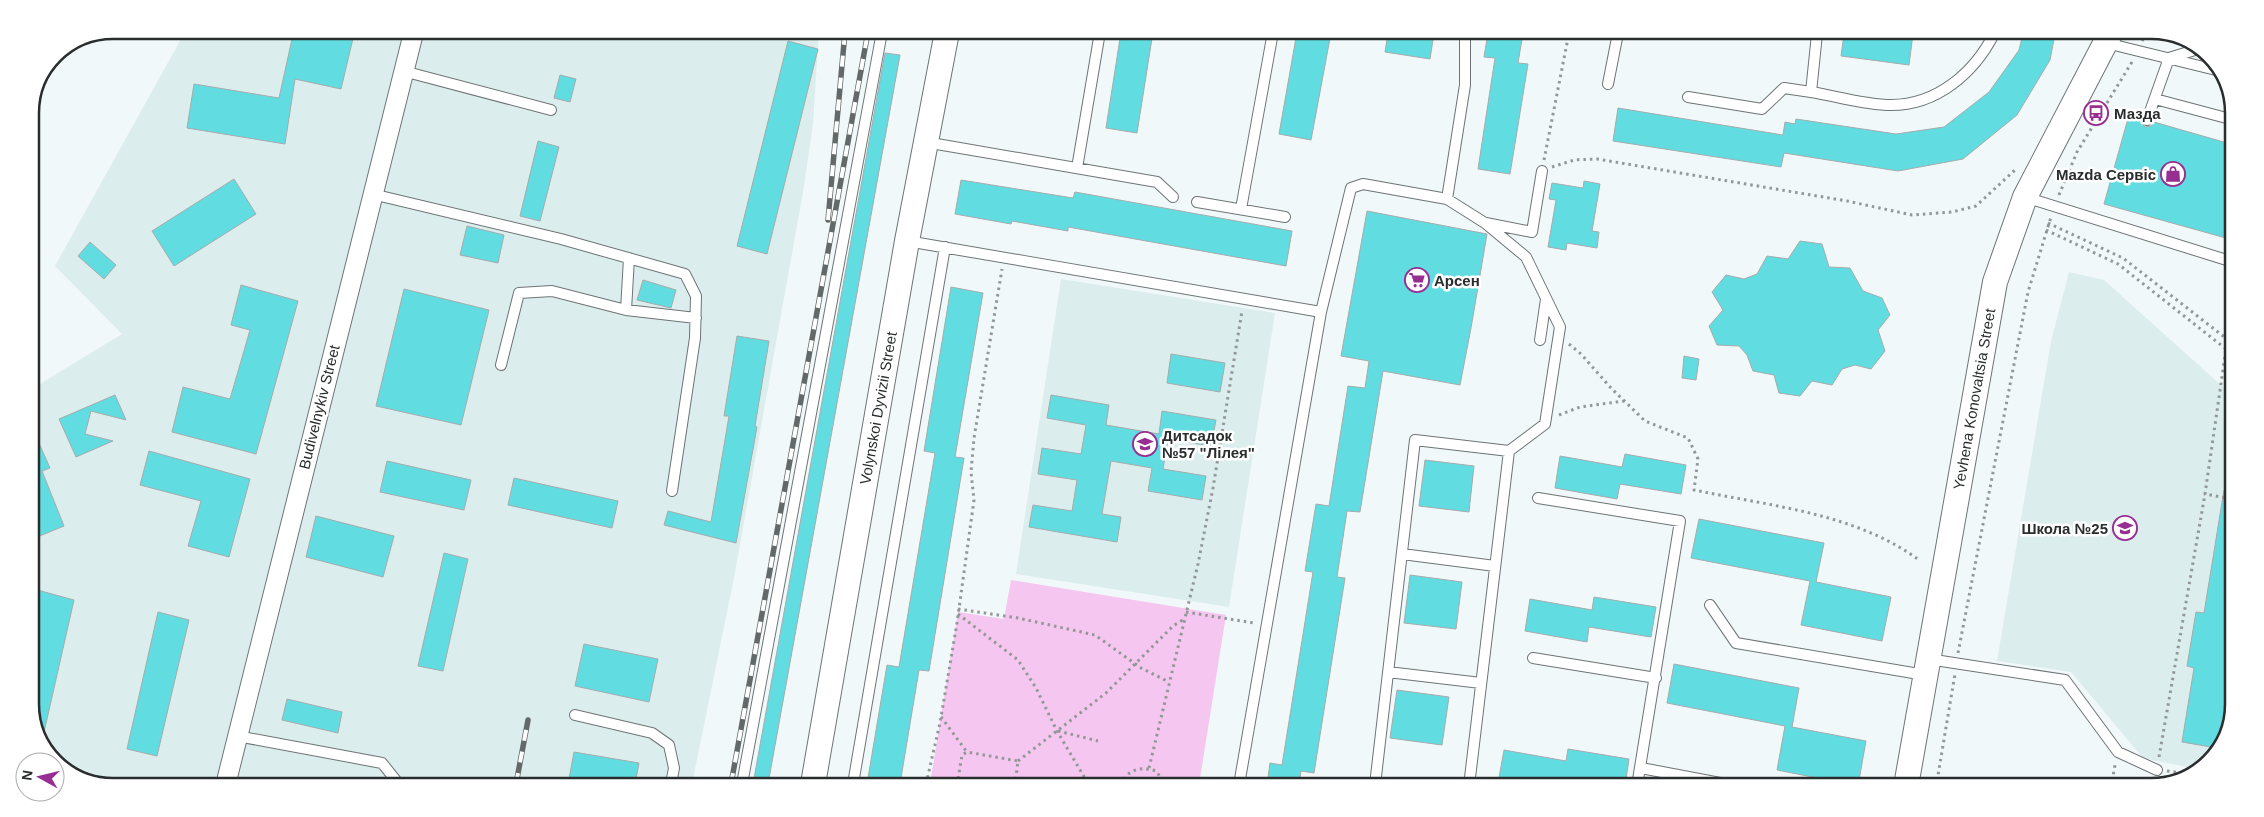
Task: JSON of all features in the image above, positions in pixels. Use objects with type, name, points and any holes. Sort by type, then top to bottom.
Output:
[{"type":"street","name":"Budivelnykiv Street","points":[[227,778],[412,39]]},
{"type":"street","name":"Volynskoi Dyvizii Street","points":[[814,778],[907,241],[946,39]]},
{"type":"street","name":"Yevhena Konovaltsia Street","points":[[1907,778],[1986,325],[1998,273],[2025,197],[2108,39]]},
{"type":"lane","points":[[743,778],[881,39]]},
{"type":"lane","points":[[1077,168],[1099,39]]},
{"type":"lane","points":[[1241,210],[1273,39]]},
{"type":"lane","points":[[1447,199],[1465,86],[1465,39]]},
{"type":"lane","points":[[1608,84],[1617,39]]},
{"type":"lane","points":[[1811,92],[1816,39]]},
{"type":"lane","points":[[1688,97],[1762,109],[1784,88],[1891,105],[1916,102],[1934,95],[1952,84],[1976,63],[1991,39]]},
{"type":"lane","points":[[2108,39],[2138,50],[2210,68]]},
{"type":"lane","points":[[2169,58],[2192,51]]},
{"type":"lane","points":[[2148,120],[2169,58]]},
{"type":"lane","points":[[404,71],[552,110]]},
{"type":"lane","points":[[2154,99],[2225,118]]},
{"type":"lane","points":[[925,142],[1157,182],[1173,197]]},
{"type":"lane","points":[[1485,223],[1532,232],[1542,171]]},
{"type":"lane","points":[[1240,778],[1321,312],[1351,188],[1362,184],[1447,199],[1485,223],[1526,257],[1560,327],[1545,424],[1509,451],[1415,440],[1376,778]]},
{"type":"lane","points":[[372,194],[561,239],[685,274],[696,296],[695,338],[672,491]]},
{"type":"lane","points":[[2025,197],[2225,259]]},
{"type":"lane","points":[[1197,202],[1285,217]]},
{"type":"lane","points":[[907,241],[1243,301],[1321,312]]},
{"type":"lane","points":[[854,778],[945,247]]},
{"type":"lane","points":[[626,310],[629,258]]},
{"type":"lane","points":[[501,365],[519,293],[552,291],[626,310],[696,318]]},
{"type":"lane","points":[[1540,340],[1546,299]]},
{"type":"lane","points":[[1470,778],[1509,451]]},
{"type":"lane","points":[[1538,498],[1680,521],[1639,778]]},
{"type":"lane","points":[[1402,554],[1495,566]]},
{"type":"lane","points":[[1710,605],[1736,643],[1926,667],[1956,663],[2065,680],[2118,752],[2157,770]]},
{"type":"lane","points":[[1533,658],[1656,678]]},
{"type":"lane","points":[[1388,672],[1481,683]]},
{"type":"lane","points":[[575,715],[652,733],[669,745],[674,768],[672,778]]},
{"type":"lane","points":[[237,736],[382,763],[394,778]]},
{"type":"lane","points":[[1641,768],[1694,778]]},
{"type":"path","points":[[1542,171],[1568,39]]},
{"type":"path","points":[[1937,778],[1956,663],[2028,292],[2048,223],[2077,152],[2144,39]]},
{"type":"path","points":[[1542,171],[1574,160],[1596,159],[1847,201],[1912,216],[1952,212],[1976,206],[2015,172]]},
{"type":"path","points":[[2048,223],[2123,258],[2225,336]]},
{"type":"path","points":[[2046,230],[2118,264],[2225,349]]},
{"type":"path","points":[[927,778],[941,717],[958,612],[974,500],[971,472],[974,438],[1004,258]]},
{"type":"path","points":[[1149,768],[1213,488],[1243,301]]},
{"type":"path","points":[[1559,337],[1582,354],[1645,421],[1688,438],[1698,459],[1694,490],[1858,526],[1904,549],[1919,560]]},
{"type":"path","points":[[2179,773],[2157,770],[2205,494],[2225,357]]},
{"type":"path","points":[[1546,418],[1580,407],[1624,400]]},
{"type":"path","points":[[2205,494],[2225,498]]},
{"type":"path","points":[[958,612],[1018,618],[1095,635],[1136,665],[1169,682]]},
{"type":"path","points":[[958,612],[1018,660],[1036,688],[1057,731],[1085,778]]},
{"type":"path","points":[[1186,612],[1266,625]]},
{"type":"path","points":[[1016,778],[1018,761],[1106,693],[1173,626],[1184,619]]},
{"type":"path","points":[[941,717],[967,752]]},
{"type":"path","points":[[1057,731],[1098,742]]},
{"type":"path","points":[[958,778],[962,755],[967,752],[1018,761]]},
{"type":"path","points":[[2113,778],[2118,752]]},
{"type":"path","points":[[1125,778],[1134,770],[1149,768],[1162,778]]},
{"type":"shaded area","points":[[181,39],[818,39],[813,124],[803,192],[734,578],[693,778],[103,778],[80,771],[65,761],[65,752],[56,752],[49,741],[40,719],[39,709],[39,385],[122,334],[55,266]]},
{"type":"shaded area","name":"Школа №25","points":[[2069,272],[2104,280],[2225,389],[2224,719],[2210,749],[2189,768],[2143,758],[2071,672],[1997,661],[2051,341]]},
{"type":"shaded area","name":"Дитсадок №57 \"Лілея\"","points":[[1061,279],[1275,313],[1229,607],[1016,574]]},
{"type":"shaded area","points":[[1011,580],[1226,615],[1200,778],[931,778],[958,612],[1004,619]]},
{"type":"building","points":[[292,39],[353,39],[341,89],[295,79],[285,144],[187,128],[194,84],[279,98]]},
{"type":"building","points":[[1120,39],[1152,39],[1137,133],[1106,128]]},
{"type":"building","points":[[1296,39],[1330,39],[1311,140],[1279,134]]},
{"type":"building","points":[[1387,39],[1433,39],[1430,59],[1385,52]]},
{"type":"building","points":[[1487,39],[1522,39],[1518,63],[1528,64],[1510,174],[1478,169],[1495,58],[1484,57]]},
{"type":"building","points":[[1843,39],[1912,39],[1909,65],[1841,56]]},
{"type":"building","points":[[2022,39],[2054,39],[2050,60],[2017,115],[1963,159],[1898,171],[1784,153],[1781,167],[1613,141],[1618,108],[1783,135],[1785,122],[1795,124],[1796,119],[1896,134],[1944,127],[1989,92],[2019,50]]},
{"type":"building","points":[[788,41],[818,49],[767,254],[737,246]]},
{"type":"building","points":[[885,53],[900,55],[769,778],[754,778]]},
{"type":"building","points":[[560,75],[576,79],[570,102],[554,98]]},
{"type":"building","name":"Mazda Сервіс","points":[[2129,115],[2140,119],[2145,127],[2151,126],[2154,122],[2225,142],[2225,238],[2104,204]]},
{"type":"building","points":[[538,141],[559,147],[540,221],[520,216]]},
{"type":"building","points":[[234,179],[256,214],[174,266],[152,231]]},
{"type":"building","points":[[961,180],[1073,198],[1075,192],[1292,231],[1286,266],[1068,227],[1068,231],[1012,221],[1011,224],[955,214]]},
{"type":"building","points":[[1584,181],[1600,184],[1592,231],[1599,232],[1597,248],[1567,243],[1566,250],[1548,247],[1556,200],[1549,199],[1552,183],[1583,188]]},
{"type":"building","points":[[1367,211],[1487,234],[1460,385],[1383,371],[1360,512],[1347,511],[1337,577],[1345,578],[1314,773],[1301,771],[1300,778],[1268,778],[1270,763],[1282,765],[1313,572],[1305,571],[1316,504],[1329,506],[1348,386],[1365,388],[1369,361],[1341,356]]},
{"type":"building","points":[[467,226],[504,235],[498,263],[460,255]]},
{"type":"building","points":[[1800,241],[1822,244],[1829,267],[1850,268],[1863,291],[1882,298],[1890,315],[1878,330],[1885,351],[1871,369],[1855,365],[1842,369],[1832,385],[1812,381],[1800,396],[1779,393],[1774,375],[1753,371],[1747,355],[1739,346],[1717,345],[1709,326],[1723,310],[1712,292],[1726,275],[1744,279],[1757,274],[1767,256],[1788,259]]},
{"type":"building","points":[[90,242],[116,265],[104,279],[78,256]]},
{"type":"building","points":[[643,280],[676,290],[671,308],[637,300]]},
{"type":"building","points":[[241,285],[298,301],[256,454],[172,432],[183,387],[230,399],[250,330],[231,325]]},
{"type":"building","points":[[951,287],[983,293],[955,457],[964,458],[929,671],[919,670],[901,778],[868,778],[887,665],[899,667],[935,453],[924,451]]},
{"type":"building","points":[[404,289],[489,310],[461,425],[376,406]]},
{"type":"building","points":[[737,336],[769,341],[755,426],[757,427],[736,543],[664,525],[668,511],[711,522],[729,416],[724,416]]},
{"type":"building","points":[[1171,354],[1225,363],[1220,392],[1167,383]]},
{"type":"building","points":[[1684,356],[1699,359],[1696,380],[1682,378]]},
{"type":"building","points":[[115,395],[126,420],[91,411],[85,434],[113,441],[76,457],[59,419]]},
{"type":"building","points":[[1051,395],[1109,405],[1106,425],[1159,434],[1162,411],[1216,420],[1211,446],[1168,439],[1163,469],[1206,476],[1202,500],[1148,491],[1152,468],[1111,461],[1102,514],[1121,517],[1117,542],[1029,527],[1033,505],[1072,511],[1077,480],[1038,474],[1042,448],[1081,454],[1086,425],[1047,418]]},
{"type":"building","points":[[39,443],[50,468],[42,471],[64,526],[39,536]]},
{"type":"building","points":[[149,451],[250,479],[229,557],[188,546],[201,501],[140,485]]},
{"type":"building","points":[[1625,454],[1686,465],[1681,494],[1620,484],[1617,499],[1555,488],[1560,456],[1622,467]]},
{"type":"building","points":[[1425,460],[1474,466],[1469,512],[1419,506]]},
{"type":"building","points":[[387,461],[471,480],[464,510],[380,492]]},
{"type":"building","points":[[514,478],[618,501],[612,528],[508,505]]},
{"type":"building","points":[[2225,490],[2225,704],[2224,719],[2211,747],[2182,742],[2194,668],[2187,666],[2196,612],[2204,613]]},
{"type":"building","points":[[316,516],[394,536],[383,577],[306,557]]},
{"type":"building","points":[[1699,519],[1824,543],[1816,582],[1891,597],[1882,641],[1801,625],[1810,581],[1691,558]]},
{"type":"building","points":[[444,553],[468,559],[443,671],[418,666]]},
{"type":"building","points":[[1410,575],[1462,582],[1456,629],[1404,623]]},
{"type":"building","points":[[39,590],[74,600],[44,731],[39,709]]},
{"type":"building","points":[[1594,597],[1656,607],[1651,637],[1589,627],[1587,642],[1525,631],[1530,599],[1592,610]]},
{"type":"building","points":[[158,612],[189,620],[157,756],[127,749]]},
{"type":"building","points":[[584,644],[658,659],[649,702],[575,686]]},
{"type":"building","points":[[1674,664],[1799,688],[1792,727],[1866,741],[1859,778],[1818,778],[1777,770],[1785,726],[1667,703]]},
{"type":"building","points":[[1397,690],[1449,697],[1442,745],[1390,738]]},
{"type":"building","points":[[287,699],[342,712],[338,733],[282,720]]},
{"type":"building","points":[[1568,749],[1629,759],[1626,778],[1499,778],[1504,750],[1566,761]]},
{"type":"building","points":[[574,752],[639,763],[636,778],[569,778]]},
{"type":"railway","points":[[828,220],[844,39]]},
{"type":"railway","points":[[732,778],[867,39]]},
{"type":"railway","points":[[517,778],[528,720]]},
{"type":"place","name":"Мазда","points":[[2096,113]]},
{"type":"place","name":"Mazda Сервіс","points":[[2173,174]]},
{"type":"place","name":"Арсен","points":[[1417,280]]},
{"type":"place","name":"Дитсадок №57 \"Лілея\"","points":[[1145,444]]},
{"type":"place","name":"Школа №25","points":[[2125,528]]}]
